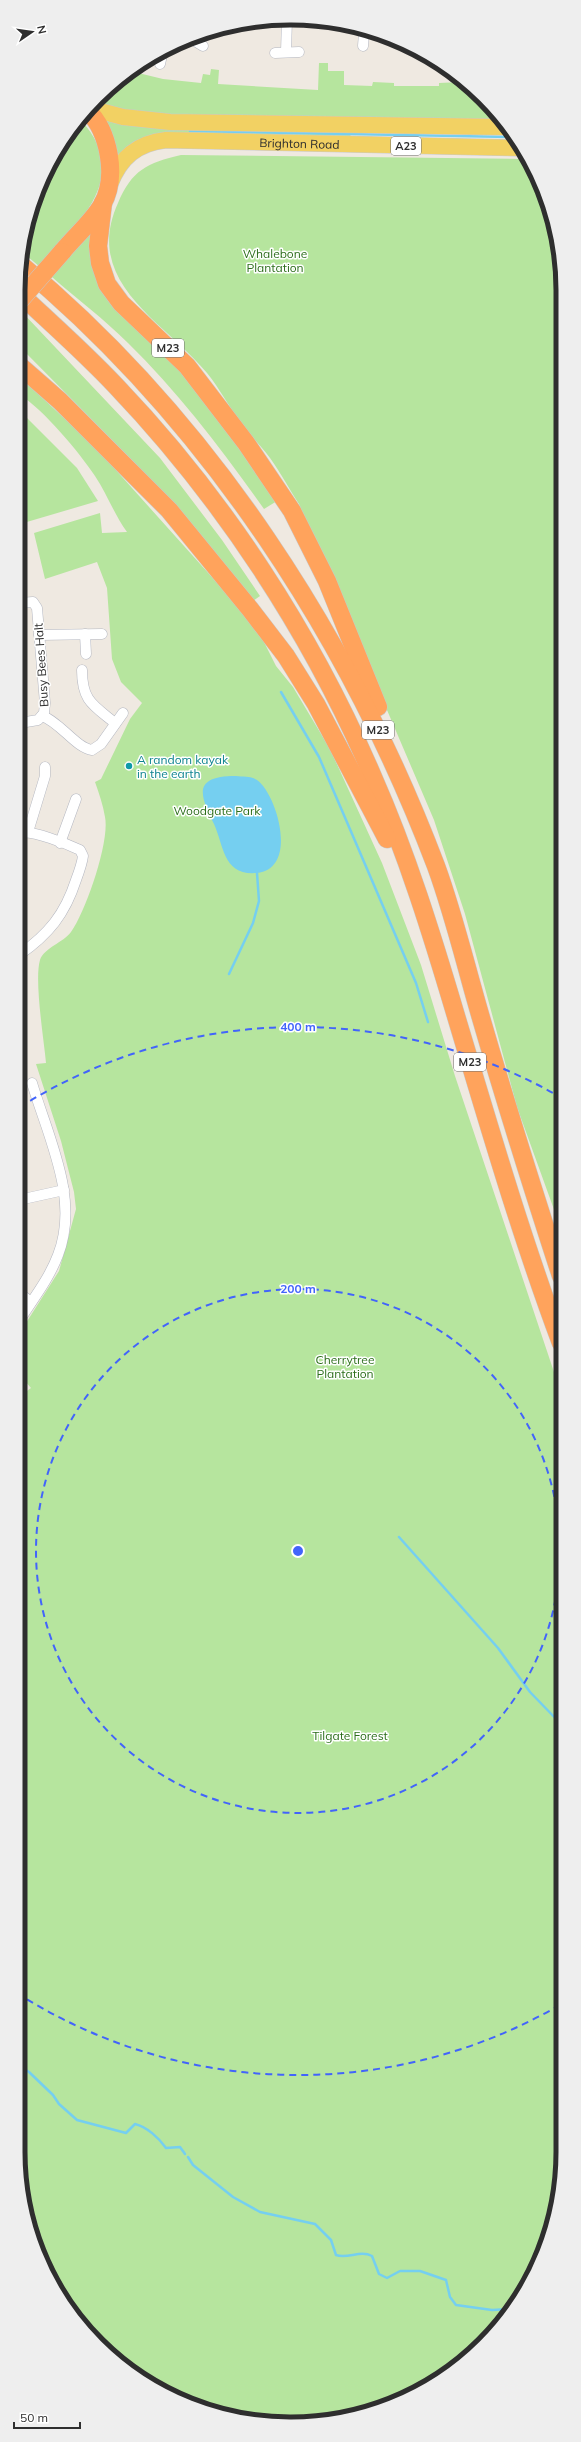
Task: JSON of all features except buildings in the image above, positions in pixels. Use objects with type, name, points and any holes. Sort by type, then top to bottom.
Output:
[{"type":"highway","points":[[25,294],[62,252],[105,198],[110,175],[108,153],[101,132],[91,115]]},
{"type":"highway","name":"M23","points":[[105,198],[98,246],[100,263],[107,284],[121,303],[187,366],[246,443],[296,518],[318,561],[350,634],[435,864],[521,1154],[556,1261]]},
{"type":"highway","name":"M23","points":[[26,270],[102,340],[151,390],[235,493],[264,535],[321,625],[360,693],[435,864]]},
{"type":"highway","name":"M23","points":[[25,299],[99,368],[149,422],[240,536],[274,588],[319,663],[370,769],[396,834],[433,939],[507,1185],[556,1328]]},
{"type":"highway","name":"M23","points":[[25,370],[60,401],[169,510],[286,656],[320,711],[359,784],[433,939]]},
{"type":"main road","name":"Brighton Road","points":[[95,111],[123,117],[170,122],[499,126]]},
{"type":"main road","name":"Brighton Road","points":[[105,198],[115,172],[126,157],[140,146],[162,140],[514,148]]},
{"type":"street","points":[[286,52],[287,25]]},
{"type":"street","points":[[363,46],[365,36]]},
{"type":"street","points":[[197,42],[203,46]]},
{"type":"street","points":[[275,52],[299,52]]},
{"type":"street","points":[[160,64],[161,59]]},
{"type":"street","name":"Busy Bees Halt","points":[[25,603],[32,602],[37,608],[38,613],[45,703],[42,716]]},
{"type":"street","points":[[86,634],[86,654]]},
{"type":"street","points":[[39,635],[102,634]]},
{"type":"street","points":[[82,670],[82,685],[87,700],[115,723]]},
{"type":"street","points":[[25,723],[34,722],[42,716],[56,723],[84,747],[92,750],[101,744],[122,713]]},
{"type":"street","points":[[25,830],[45,776],[45,767]]},
{"type":"street","points":[[60,843],[76,799]]},
{"type":"street","points":[[25,833],[78,849],[83,854],[72,894],[57,922],[25,951]]},
{"type":"street","points":[[25,1311],[50,1272],[60,1249],[66,1222],[64,1190],[32,1083]]},
{"type":"street","points":[[25,1199],[64,1190]]},
{"type":"street","points":[[25,1298],[31,1302]]},
{"type":"green space","points":[[319,63],[328,63],[328,71],[344,71],[344,85],[372,86],[373,82],[394,83],[394,86],[439,86],[439,83],[455,82],[466,91],[495,122],[146,116],[102,104],[115,91],[139,73],[163,79],[201,83],[203,74],[210,75],[211,69],[219,70],[218,84],[318,90]]},
{"type":"green space","points":[[99,115],[349,132],[352,139],[215,136],[120,155],[115,152]]},
{"type":"green space","points":[[84,124],[95,140],[102,160],[101,179],[94,198],[84,216],[40,267],[27,256],[39,205],[52,173],[70,143]]},
{"type":"green space","name":"Whalebone Plantation","points":[[181,155],[521,159],[529,173],[542,205],[554,256],[556,290],[556,1215],[517,1107],[465,914],[434,820],[299,504],[267,454],[232,411],[207,373],[150,317],[133,298],[119,278],[111,256],[110,231],[118,203],[123,192],[135,175],[150,165]]},
{"type":"green space","points":[[95,224],[93,255],[187,375],[277,501],[264,509],[200,423],[147,362],[100,317],[52,277]]},
{"type":"green space","points":[[25,315],[160,458],[222,540],[260,596],[253,601],[135,463],[25,352]]},
{"type":"green space","name":"Tilgate Forest","points":[[25,382],[97,449],[219,585],[261,636],[276,666],[293,687],[330,749],[382,863],[421,965],[455,1076],[556,1378],[556,2152],[554,2186],[551,2203],[542,2237],[529,2269],[501,2313],[490,2327],[466,2351],[438,2372],[408,2390],[376,2403],[325,2415],[290,2417],[256,2415],[222,2408],[173,2390],[129,2362],[115,2351],[91,2327],[70,2299],[52,2269],[39,2237],[27,2186],[25,2152],[25,1392],[31,1388],[25,1381],[25,1325],[59,1271],[76,1209],[74,1192],[61,1141],[36,1064],[46,1063],[40,1010],[38,969],[42,956],[71,932],[90,893],[96,876],[106,828],[103,808],[95,782],[101,779],[130,719],[142,703],[121,682],[112,659],[107,588],[97,562],[45,579],[34,533],[100,513],[102,533],[127,532],[99,483],[80,455],[50,421],[25,399]]},
{"type":"green space","points":[[25,416],[77,468],[98,501],[25,523]]},
{"type":"water","points":[[236,776],[250,777],[257,780],[271,800],[277,815],[281,846],[278,859],[270,868],[257,873],[246,873],[237,870],[226,858],[203,796],[203,789],[206,783],[212,779]]},
{"type":"waterway","points":[[190,131],[507,137]]},
{"type":"waterway","points":[[281,692],[319,757],[416,983],[428,1022]]},
{"type":"waterway","points":[[229,974],[253,923],[259,901],[257,873]]},
{"type":"waterway","points":[[399,1537],[498,1648],[530,1692],[556,1719]]},
{"type":"waterway","points":[[25,2069],[77,2120],[126,2133],[135,2124],[139,2125],[152,2133],[166,2148],[180,2147],[185,2154]]},
{"type":"waterway","points":[[188,2157],[193,2165],[233,2197],[260,2212],[315,2224],[331,2240],[336,2255],[345,2256],[368,2254],[372,2256],[379,2274],[387,2278],[400,2271],[420,2271],[446,2280],[450,2297],[456,2305],[492,2310],[504,2309]]},
{"type":"place","name":"A random kayak in the earth","points":[[129,766]]},
{"type":"park label","name":"Woodgate Park","points":[[217,810]]},
{"type":"park label","name":"Cherrytree Plantation","points":[[345,1366]]}]
